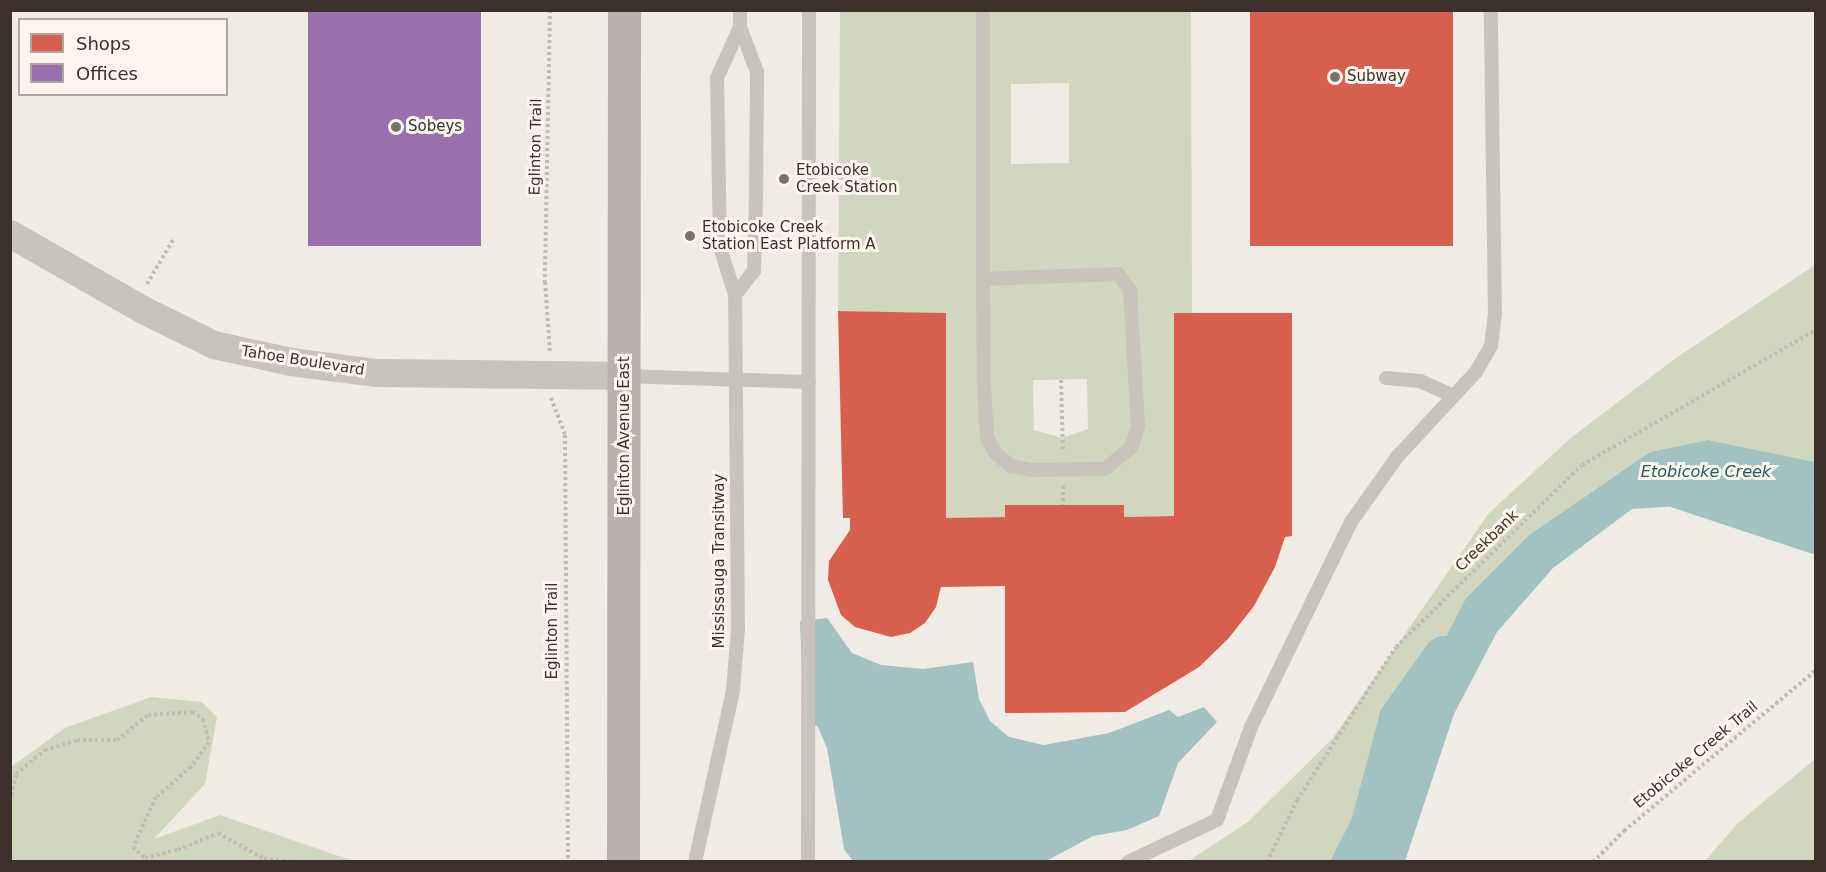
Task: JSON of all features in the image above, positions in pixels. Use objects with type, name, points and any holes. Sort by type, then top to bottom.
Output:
[{"type":"main road","name":"Eglinton Avenue East","points":[[623,861],[624,10]]},
{"type":"street","name":"Tahoe Boulevard","points":[[10,234],[134,305],[214,345],[291,362],[377,373],[625,376]]},
{"type":"lane","name":"Mississauga Transitway","points":[[735,295],[754,271],[756,197],[757,72],[740,27],[740,10]]},
{"type":"lane","points":[[808,10],[808,861]]},
{"type":"lane","points":[[983,10],[983,279],[984,388],[987,437],[994,453],[1011,465],[1032,470],[1105,469],[1132,446],[1138,426],[1130,290],[1118,274],[983,279]]},
{"type":"lane","points":[[1128,861],[1217,820],[1251,728],[1351,522],[1397,457],[1476,372],[1491,346],[1495,315],[1491,10]]},
{"type":"lane","name":"Mississauga Transitway","points":[[693,861],[706,825],[734,690],[738,629],[735,295],[720,247],[717,78],[740,27]]},
{"type":"lane","points":[[625,376],[809,382]]},
{"type":"lane","points":[[1386,378],[1420,381],[1453,396]]},
{"type":"path","name":"Eglinton Trail","points":[[549,320],[546,282],[550,10]]},
{"type":"path","points":[[134,305],[173,240]]},
{"type":"path","name":"Creekbank","points":[[1268,861],[1297,800],[1396,647],[1581,465],[1815,330]]},
{"type":"path","points":[[1061,380],[1062,431]]},
{"type":"path","name":"Eglinton Trail","points":[[551,403],[565,435],[567,861]]},
{"type":"path","name":"Etobicoke Creek Trail","points":[[1593,861],[1624,831],[1815,670]]},
{"type":"path","points":[[10,801],[16,774],[45,750],[77,740],[117,740],[148,715],[192,712],[203,718],[209,742],[191,767],[156,796],[133,848],[145,858],[178,850],[218,833],[264,859],[302,861]]},
{"type":"green space","points":[[840,11],[1191,11],[1192,313],[1174,313],[1174,516],[1124,517],[1124,505],[1005,505],[1005,517],[946,518],[946,313],[838,311]],"holes":[[[1069,83],[1069,163],[1011,164],[1011,84]],[[1087,379],[1088,429],[1062,438],[1034,430],[1033,380]]]},
{"type":"green space","points":[[1815,265],[1815,462],[1708,440],[1650,452],[1529,535],[1466,598],[1330,861],[1187,862],[1248,822],[1332,739],[1489,513],[1572,437],[1676,358]]},
{"type":"green space","points":[[151,697],[202,702],[217,717],[205,784],[154,839],[220,815],[353,861],[11,861],[11,767],[65,728]]},
{"type":"green space","points":[[1815,759],[1815,861],[1705,861],[1738,823]]},
{"type":"water","name":"Etobicoke Creek","points":[[1708,440],[1815,462],[1815,510],[1741,502],[1632,509],[1553,568],[1497,632],[1454,714],[1405,861],[1330,861],[1466,598],[1529,535],[1650,452]]},
{"type":"water","points":[[827,618],[852,653],[881,665],[923,669],[973,662],[979,699],[990,721],[1009,737],[1044,745],[1109,733],[1169,710],[1178,717],[1204,707],[1217,722],[1178,763],[1159,816],[1127,830],[1093,836],[1048,860],[853,861],[844,849],[827,748],[818,727],[804,720],[800,621]]},
{"type":"building: Shops","points":[[1250,10],[1453,10],[1453,246],[1250,246]]},
{"type":"building: Shops","points":[[838,311],[946,313],[946,518],[1005,517],[1005,505],[1124,505],[1124,517],[1174,516],[1174,313],[1292,313],[1292,536],[1285,537],[1275,567],[1254,606],[1228,639],[1199,667],[1125,712],[1005,713],[1005,586],[941,587],[936,607],[925,623],[910,633],[891,637],[855,627],[841,615],[828,580],[829,561],[850,530],[850,518],[843,518]]},
{"type":"building: Offices","name":"Sobeys","points":[[308,10],[481,10],[481,246],[308,246]]},
{"type":"waterway","name":"Etobicoke Creek","points":[[1671,485],[1816,533]]},
{"type":"waterway","name":"Etobicoke Creek","points":[[1362,862],[1400,719],[1444,657]]},
{"type":"place","name":"Subway","points":[[1335,77]]},
{"type":"place","name":"Sobeys","points":[[396,127]]},
{"type":"place","name":"Etobicoke Creek Station","points":[[784,179]]},
{"type":"place","name":"Etobicoke Creek Station East Platform A","points":[[690,236]]}]
